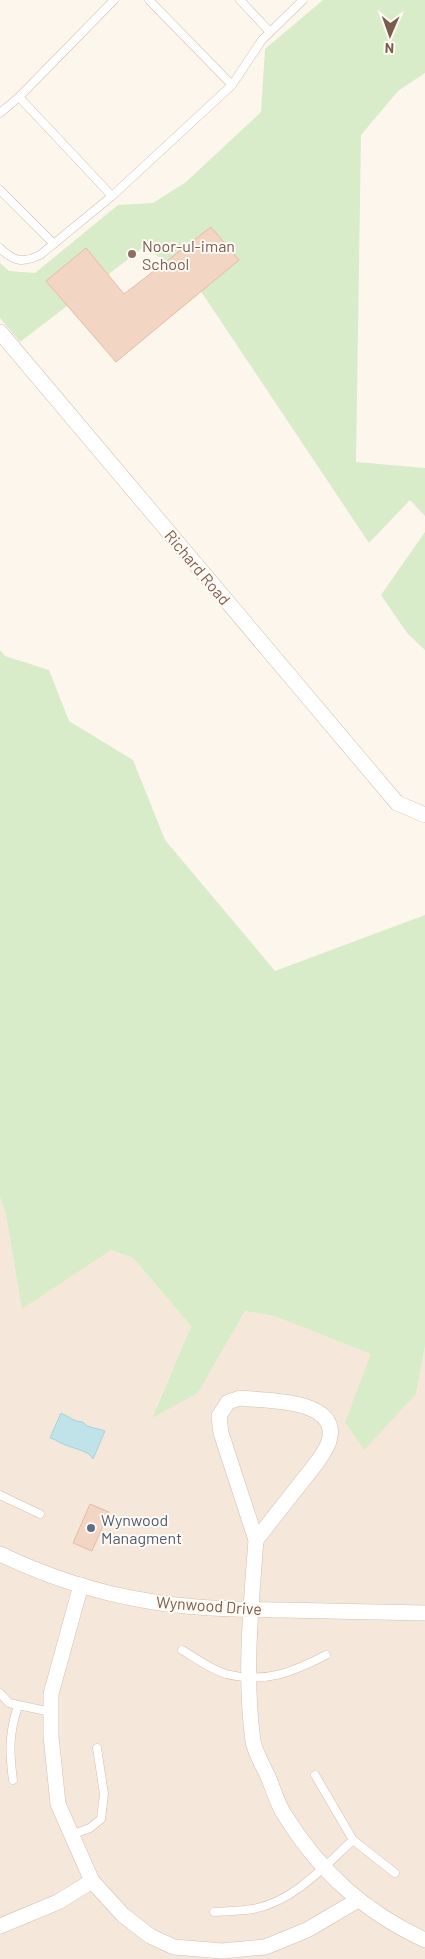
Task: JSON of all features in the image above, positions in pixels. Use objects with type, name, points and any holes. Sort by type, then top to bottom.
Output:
[{"type":"street","name":"Richard Road","points":[[0,332],[396,803],[425,815]]},
{"type":"street","points":[[256,1540],[326,1448],[331,1435],[328,1423],[321,1412],[310,1407],[286,1402],[240,1398],[228,1402],[219,1416],[221,1433],[256,1540],[249,1677],[253,1743],[285,1816],[323,1868],[358,1900],[399,1928],[425,1940]]},
{"type":"street","name":"Wynwood Drive","points":[[0,1554],[23,1565],[81,1585],[146,1601],[181,1606],[425,1613]]},
{"type":"street","points":[[81,1585],[51,1694],[51,1736],[58,1804],[92,1881],[123,1915],[150,1936],[174,1947],[222,1951],[265,1947],[307,1930],[358,1900]]},
{"type":"street","points":[[0,1926],[58,1902],[92,1881]]},
{"type":"lane","points":[[0,113],[19,97],[114,0]]},
{"type":"lane","points":[[149,0],[232,85]]},
{"type":"lane","points":[[240,0],[270,32]]},
{"type":"lane","points":[[0,248],[15,259],[28,260],[40,255],[54,244],[112,196],[232,85],[270,32],[303,0]]},
{"type":"lane","points":[[19,97],[112,196]]},
{"type":"lane","points":[[0,190],[54,244]]},
{"type":"lane","points":[[0,1495],[40,1514]]},
{"type":"lane","points":[[182,1650],[225,1674],[249,1677],[288,1673],[326,1655]]},
{"type":"lane","points":[[0,1693],[8,1703],[51,1712]]},
{"type":"lane","points":[[14,1780],[10,1758],[11,1727],[18,1706]]},
{"type":"lane","points":[[71,1835],[90,1828],[101,1819],[104,1794],[97,1748]]},
{"type":"lane","points":[[315,1775],[353,1840],[395,1873]]},
{"type":"lane","points":[[214,1912],[253,1909],[270,1904],[294,1890],[323,1868],[353,1840]]},
{"type":"shaded area","points":[[0,1197],[6,1214],[133,1258],[191,1326],[152,1417],[198,1393],[245,1311],[274,1316],[372,1354],[345,1422],[416,1394],[425,1346],[425,1959],[0,1959]]},
{"type":"green space","points":[[323,0],[425,0],[425,73],[398,91],[361,135],[356,462],[425,468],[425,516],[410,500],[369,543],[192,278],[144,247],[20,342],[0,318],[0,263],[9,271],[35,273],[118,205],[153,203],[186,182],[261,112],[265,49]]},
{"type":"green space","points":[[425,532],[425,650],[407,633],[381,595]]},
{"type":"green space","points":[[0,650],[5,656],[49,670],[69,721],[133,760],[165,840],[275,971],[425,915],[425,1346],[416,1394],[364,1450],[345,1422],[371,1354],[274,1316],[245,1311],[198,1393],[152,1418],[191,1326],[133,1258],[111,1250],[22,1309],[6,1214],[0,1197]]},
{"type":"water","points":[[61,1413],[76,1421],[83,1422],[87,1426],[105,1431],[93,1459],[88,1453],[50,1438]]},
{"type":"building","points":[[211,227],[239,260],[116,362],[46,281],[86,248],[124,294]]},
{"type":"building","name":"Wynwood Managment","points":[[90,1504],[109,1512],[92,1551],[73,1543]]},
{"type":"place","name":"Noor-ul-iman School","points":[[132,254]]},
{"type":"place","name":"Wynwood Managment","points":[[91,1528]]}]
